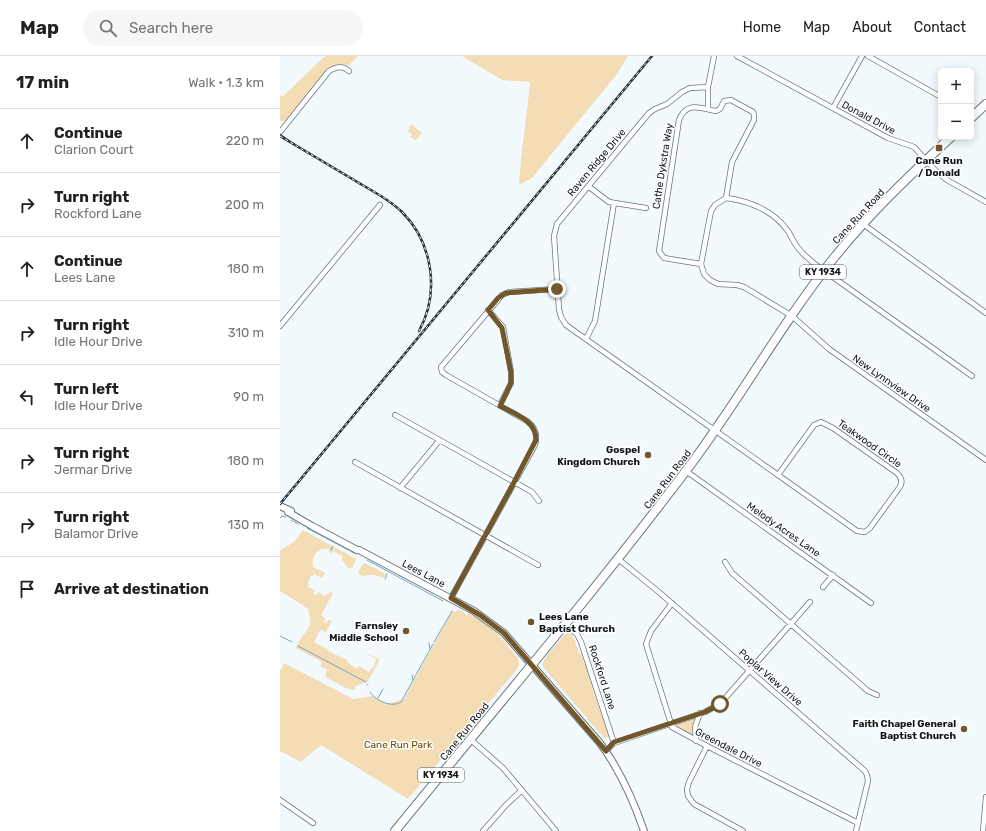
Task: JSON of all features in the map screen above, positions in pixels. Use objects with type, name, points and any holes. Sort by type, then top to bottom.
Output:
[{"type":"highway","points":[[974,115],[986,104]]},
{"type":"highway","name":"Cane Run Road","points":[[395,831],[532,664],[686,471],[824,271],[863,224],[948,140]]},
{"type":"street","points":[[708,109],[708,87],[714,56]]},
{"type":"street","name":"Donald Drive","points":[[737,56],[888,138],[912,146],[938,173],[947,180],[986,202]]},
{"type":"street","points":[[833,108],[862,56]]},
{"type":"street","points":[[868,56],[938,95]]},
{"type":"street","points":[[280,132],[329,71],[339,67],[346,68],[349,71]]},
{"type":"street","name":"Raven Ridge Drive","points":[[557,289],[554,229],[558,222],[649,113],[667,104],[682,92],[690,88],[708,87]]},
{"type":"street","name":"Cathe Dykstra Way","points":[[701,264],[664,258],[660,254],[659,248],[679,120],[682,112],[690,107],[718,111],[724,101],[731,100],[751,111],[754,115],[754,120],[732,162],[726,198]]},
{"type":"street","points":[[588,186],[608,201],[646,208]]},
{"type":"street","points":[[701,264],[710,211],[726,198],[748,202],[758,206],[778,221],[788,231],[797,247],[804,255],[824,271],[972,376]]},
{"type":"street","points":[[586,339],[595,321],[614,203]]},
{"type":"street","points":[[280,326],[380,205]]},
{"type":"street","points":[[863,224],[986,313]]},
{"type":"street","name":"New Lynnview Drive","points":[[701,264],[704,274],[710,280],[718,284],[732,284],[744,287],[792,316],[829,349],[986,460]]},
{"type":"street","points":[[451,598],[535,445],[536,434],[533,426],[527,420],[446,375],[441,370],[442,364],[498,298],[506,293],[557,289]]},
{"type":"street","name":"Teakwood Circle","points":[[557,289],[559,309],[562,320],[566,325],[857,531],[863,533],[870,528],[902,483],[901,478],[897,473],[833,428],[821,422],[814,425],[778,475]]},
{"type":"street","points":[[488,310],[502,328],[511,372],[511,383],[500,406]]},
{"type":"street","points":[[395,415],[532,492],[539,500]]},
{"type":"street","points":[[400,488],[439,441]]},
{"type":"street","points":[[355,462],[538,565]]},
{"type":"street","name":"Melody Acres Lane","points":[[686,471],[871,603]]},
{"type":"street","name":"Lees Lane","points":[[280,506],[325,533],[451,598],[480,615],[504,633],[532,664]]},
{"type":"street","name":"Poplar View Drive","points":[[617,558],[672,603],[865,771],[868,781],[856,831]]},
{"type":"street","points":[[725,562],[732,573],[868,691],[877,695]]},
{"type":"street","points":[[823,587],[833,575]]},
{"type":"street","points":[[606,751],[614,742],[700,713],[720,704],[810,602]]},
{"type":"street","points":[[671,723],[646,644],[651,631],[672,603]]},
{"type":"street","name":"Rockford Lane","points":[[564,623],[577,634],[581,642],[614,742]]},
{"type":"street","points":[[532,664],[606,751],[627,787],[644,831]]},
{"type":"street","points":[[696,741],[695,727],[700,713]]},
{"type":"street","name":"Greendale Drive","points":[[671,723],[674,728],[696,741],[858,823]]},
{"type":"street","points":[[470,739],[494,759],[556,831]]},
{"type":"street","points":[[707,746],[689,782],[687,789],[688,796],[697,806],[743,831]]},
{"type":"street","points":[[483,831],[506,805],[522,790]]},
{"type":"street","points":[[983,831],[986,797]]},
{"type":"street","points":[[280,800],[313,823]]},
{"type":"green space","points":[[325,56],[358,56],[348,66],[338,64],[331,67],[285,121],[280,121],[280,95],[282,97]]},
{"type":"green space","points":[[462,56],[628,56],[617,74],[532,178],[519,185],[530,82],[502,80]]},
{"type":"green space","points":[[411,124],[422,133],[416,140],[410,137],[412,135],[408,131]]},
{"type":"green space","points":[[303,530],[356,559],[352,568],[348,568],[342,560],[342,556],[333,551],[332,554],[329,552],[329,549],[321,549],[314,556],[313,567],[325,573],[322,578],[314,574],[311,576],[308,583],[308,586],[315,591],[313,594],[316,595],[318,592],[325,596],[330,592],[333,593],[321,615],[325,618],[324,623],[329,620],[332,621],[326,632],[320,630],[314,642],[347,660],[347,662],[357,669],[359,666],[369,672],[374,666],[376,659],[367,654],[379,659],[368,681],[356,686],[354,690],[346,688],[325,677],[327,670],[320,666],[322,662],[296,648],[309,626],[309,609],[280,591],[280,550],[294,542]]},
{"type":"green space","points":[[365,563],[386,574],[384,578],[374,575],[360,575],[358,573]]},
{"type":"green space","name":"Cane Run Park","points":[[458,609],[465,613],[465,615],[468,613],[482,620],[500,637],[518,658],[518,668],[408,799],[321,745],[301,762],[280,751],[280,671],[284,663],[353,699],[373,696],[388,704],[404,699],[452,611],[456,612]]},
{"type":"green space","points":[[569,632],[572,634],[588,672],[609,737],[604,738],[543,667],[545,658],[566,633]]},
{"type":"green space","points":[[695,718],[692,726],[692,736],[678,729],[675,725],[675,724]]},
{"type":"waterway","points":[[280,518],[282,516],[286,517]]},
{"type":"waterway","points":[[291,520],[298,524]]},
{"type":"waterway","points":[[307,528],[356,554]]},
{"type":"waterway","points":[[331,550],[333,546]]},
{"type":"waterway","points":[[367,560],[443,601]]},
{"type":"waterway","points":[[385,579],[387,574]]},
{"type":"waterway","points":[[434,642],[452,611]]},
{"type":"waterway","points":[[280,636],[292,642]]},
{"type":"waterway","points":[[429,643],[430,649]]},
{"type":"waterway","points":[[370,692],[384,703],[397,704],[401,702],[433,644]]},
{"type":"waterway","points":[[298,646],[366,682]]},
{"type":"waterway","points":[[412,675],[413,680]]},
{"type":"waterway","points":[[378,698],[383,689]]},
{"type":"tram line","points":[[280,134],[300,148]]},
{"type":"railway","points":[[280,504],[652,56]]},
{"type":"railway","points":[[280,136],[385,198],[397,207],[412,224],[421,238],[427,253],[430,269],[430,301],[426,316],[419,331]]},
{"type":"place","name":"Cane Run / Donald","points":[[939,148]]},
{"type":"place","name":"Gospel Kingdom Church","points":[[648,455]]},
{"type":"place","name":"Lees Lane Baptist Church","points":[[531,622]]},
{"type":"place","name":"Farnsley Middle School","points":[[406,631]]},
{"type":"place","name":"Faith Chapel General Baptist Church","points":[[964,729]]},
{"type":"route","points":[[557,289],[502,294],[488,310],[500,323],[504,331],[512,378],[510,387],[500,406],[527,420],[533,426],[536,440],[535,445],[451,598],[490,622],[516,644],[606,751],[614,742],[705,712],[720,704]]}]
